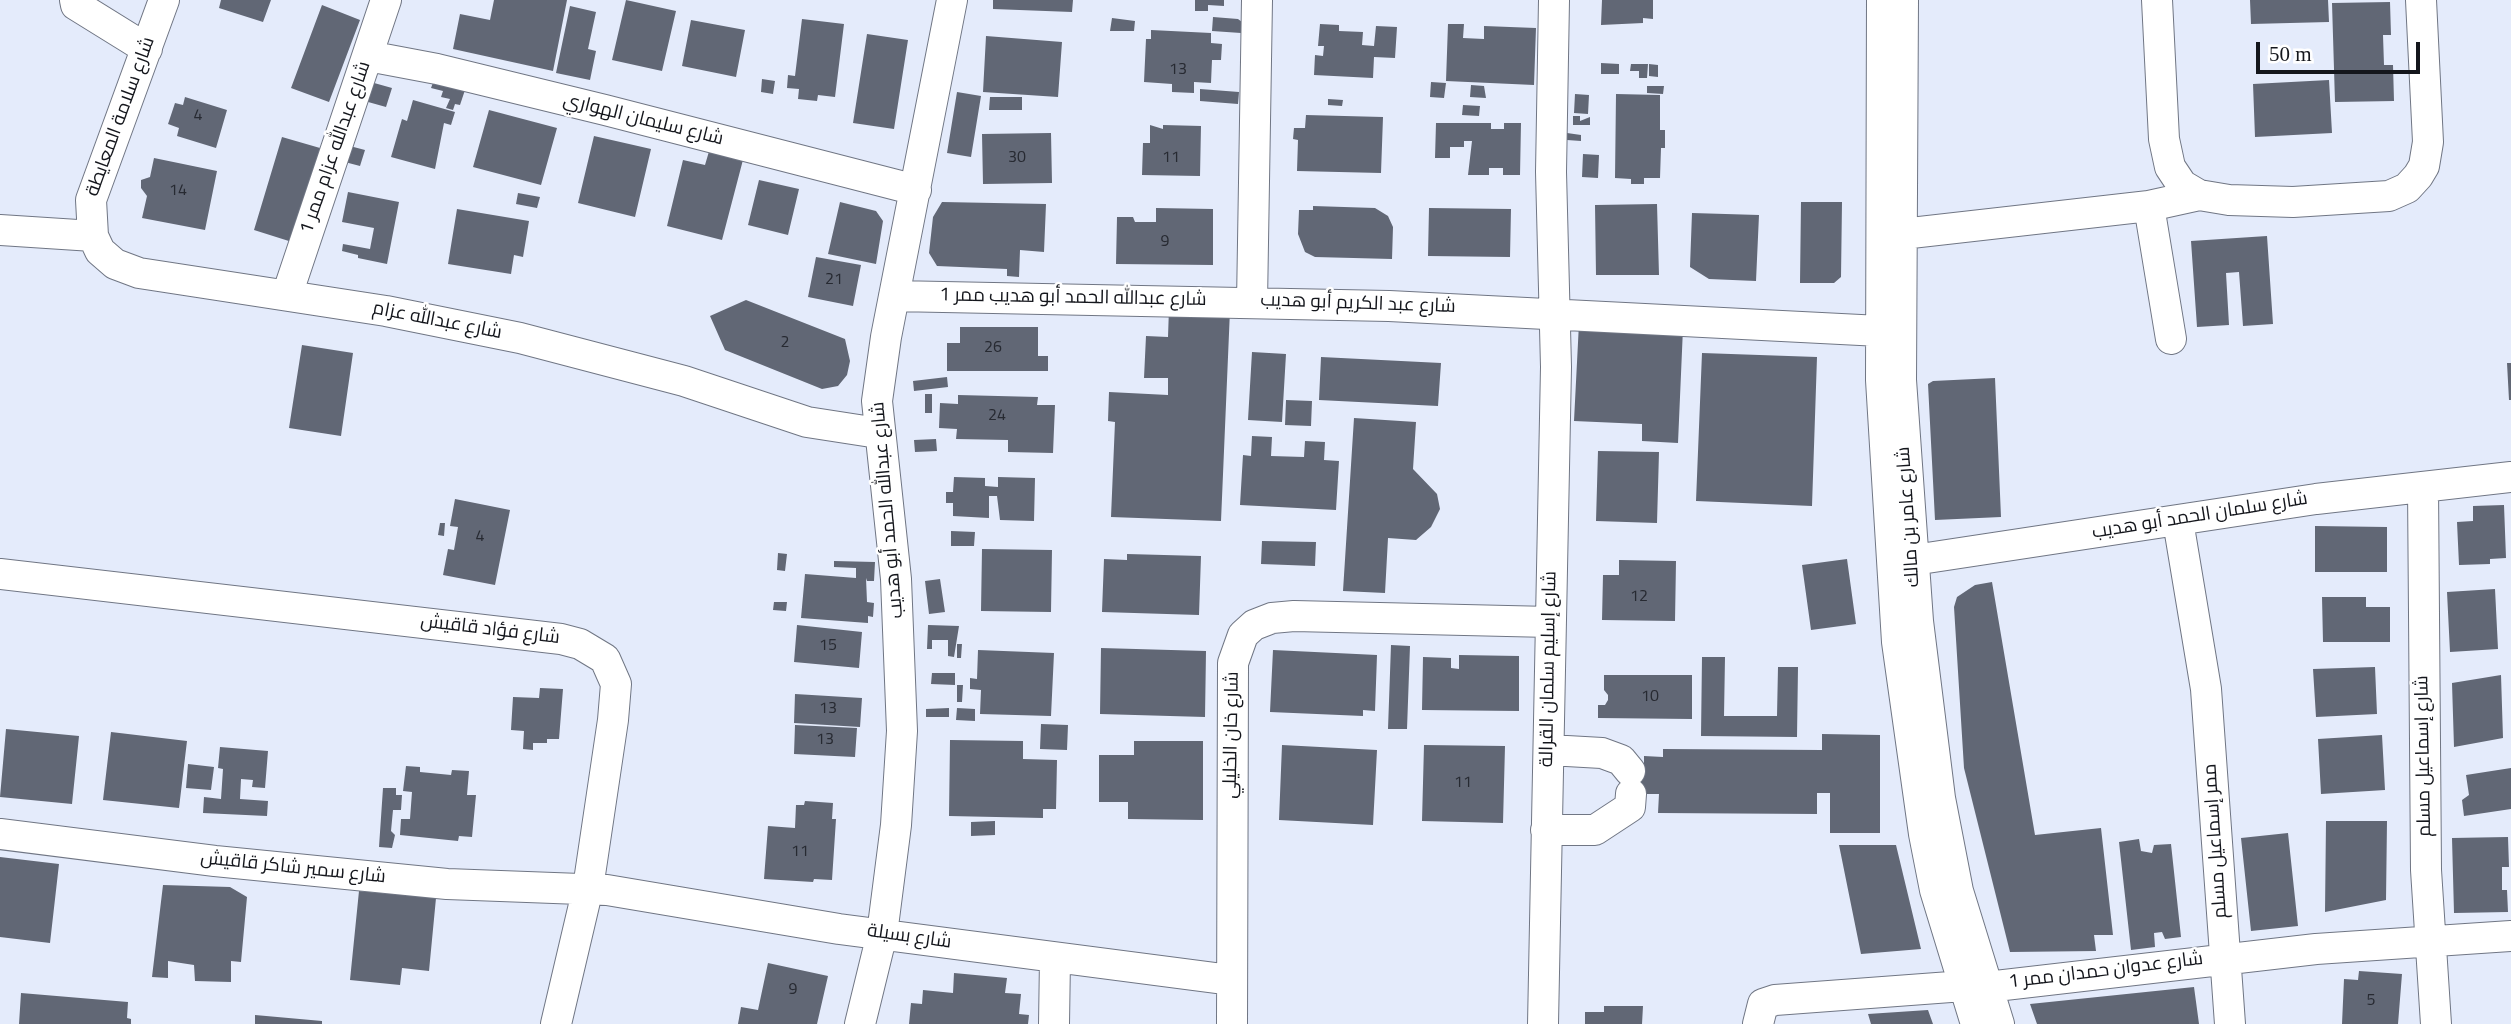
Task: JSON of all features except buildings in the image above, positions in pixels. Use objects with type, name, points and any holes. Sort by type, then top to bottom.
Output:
[{"type":"street","points":[[75,0],[76,5],[147,49]]},
{"type":"street","name":"شارع سلامة المعايطة","points":[[93,236],[90,200],[100,166],[164,0]]},
{"type":"street","name":"شارع عبدالله عزام ممر 1","points":[[288,295],[386,0]]},
{"type":"street","name":"شارع عبدالله الحمد أبو هديب","points":[[860,1024],[882,934],[896,825],[902,687],[896,579],[878,433],[880,370],[952,0]]},
{"type":"street","name":"شارع عبد الكريم أبو هديب","points":[[1257,0],[1252,303],[1556,314],[1880,331]]},
{"type":"street","points":[[1553,0],[1551,173],[1556,314]]},
{"type":"street","name":"شارع عامر بن مالك","points":[[1882,0],[1880,331],[1902,562]]},
{"type":"street","name":"شارع عامر بن مالك","points":[[1903,0],[1902,562],[1897,642],[1924,834],[1935,890],[1975,987],[1999,1024]]},
{"type":"street","points":[[2157,0],[2164,139],[2170,167],[2182,186],[2199,195],[2242,201],[2365,200],[2389,196],[2407,188],[2424,166],[2427,153],[2421,0]]},
{"type":"street","name":"شارع سليمان الهواري","points":[[368,56],[436,69],[605,110],[916,190]]},
{"type":"street","points":[[1902,234],[2149,206],[2199,195]]},
{"type":"street","points":[[2149,206],[2171,339]]},
{"type":"street","points":[[0,230],[93,236]]},
{"type":"street","name":"شارع عبدالله عزام","points":[[93,236],[100,251],[115,264],[139,273],[386,311],[585,353],[807,422],[878,433]]},
{"type":"street","name":"شارع عبدالله الحمد أبو هديب ممر 1","points":[[894,296],[1252,303]]},
{"type":"street","name":"شارع إسليم سلمان القرالة","points":[[1543,1024],[1556,314]]},
{"type":"street","name":"شارع سلمان الحمد أبو هديب","points":[[1902,562],[2316,499],[2511,477]]},
{"type":"street","name":"شارع إسماعيل مسلم","points":[[2423,487],[2425,807],[2436,1024]]},
{"type":"street","name":"ممر إسماعيل مسلم","points":[[2178,522],[2206,689],[2230,1024]]},
{"type":"street","name":"شارع فؤاد قاقيش","points":[[0,574],[561,639],[593,650],[611,668],[617,684],[588,888],[556,1024]]},
{"type":"street","name":"شارع خان الخليلي","points":[[1232,1024],[1233,663],[1243,635],[1254,625],[1272,618],[1294,616],[1550,622]]},
{"type":"street","points":[[1546,830],[1595,830],[1630,807],[1631,782],[1621,760],[1602,753],[1549,750]]},
{"type":"street","name":"شارع سمير شاكر قاقيش","points":[[0,834],[215,861],[433,883],[588,888]]},
{"type":"street","name":"شارع بسيلة","points":[[588,888],[1055,959],[1231,980]]},
{"type":"street","points":[[2225,958],[2430,940],[2511,936]]},
{"type":"street","name":"شارع عدوان حمدان ممر 1","points":[[1758,1024],[1763,1004],[1775,1000],[1975,987],[2225,958]]},
{"type":"street","points":[[1054,1024],[1055,959]]},
{"type":"street","name":"شارع عامر بن مالك","points":[[1975,987],[1976,1024]]}]
